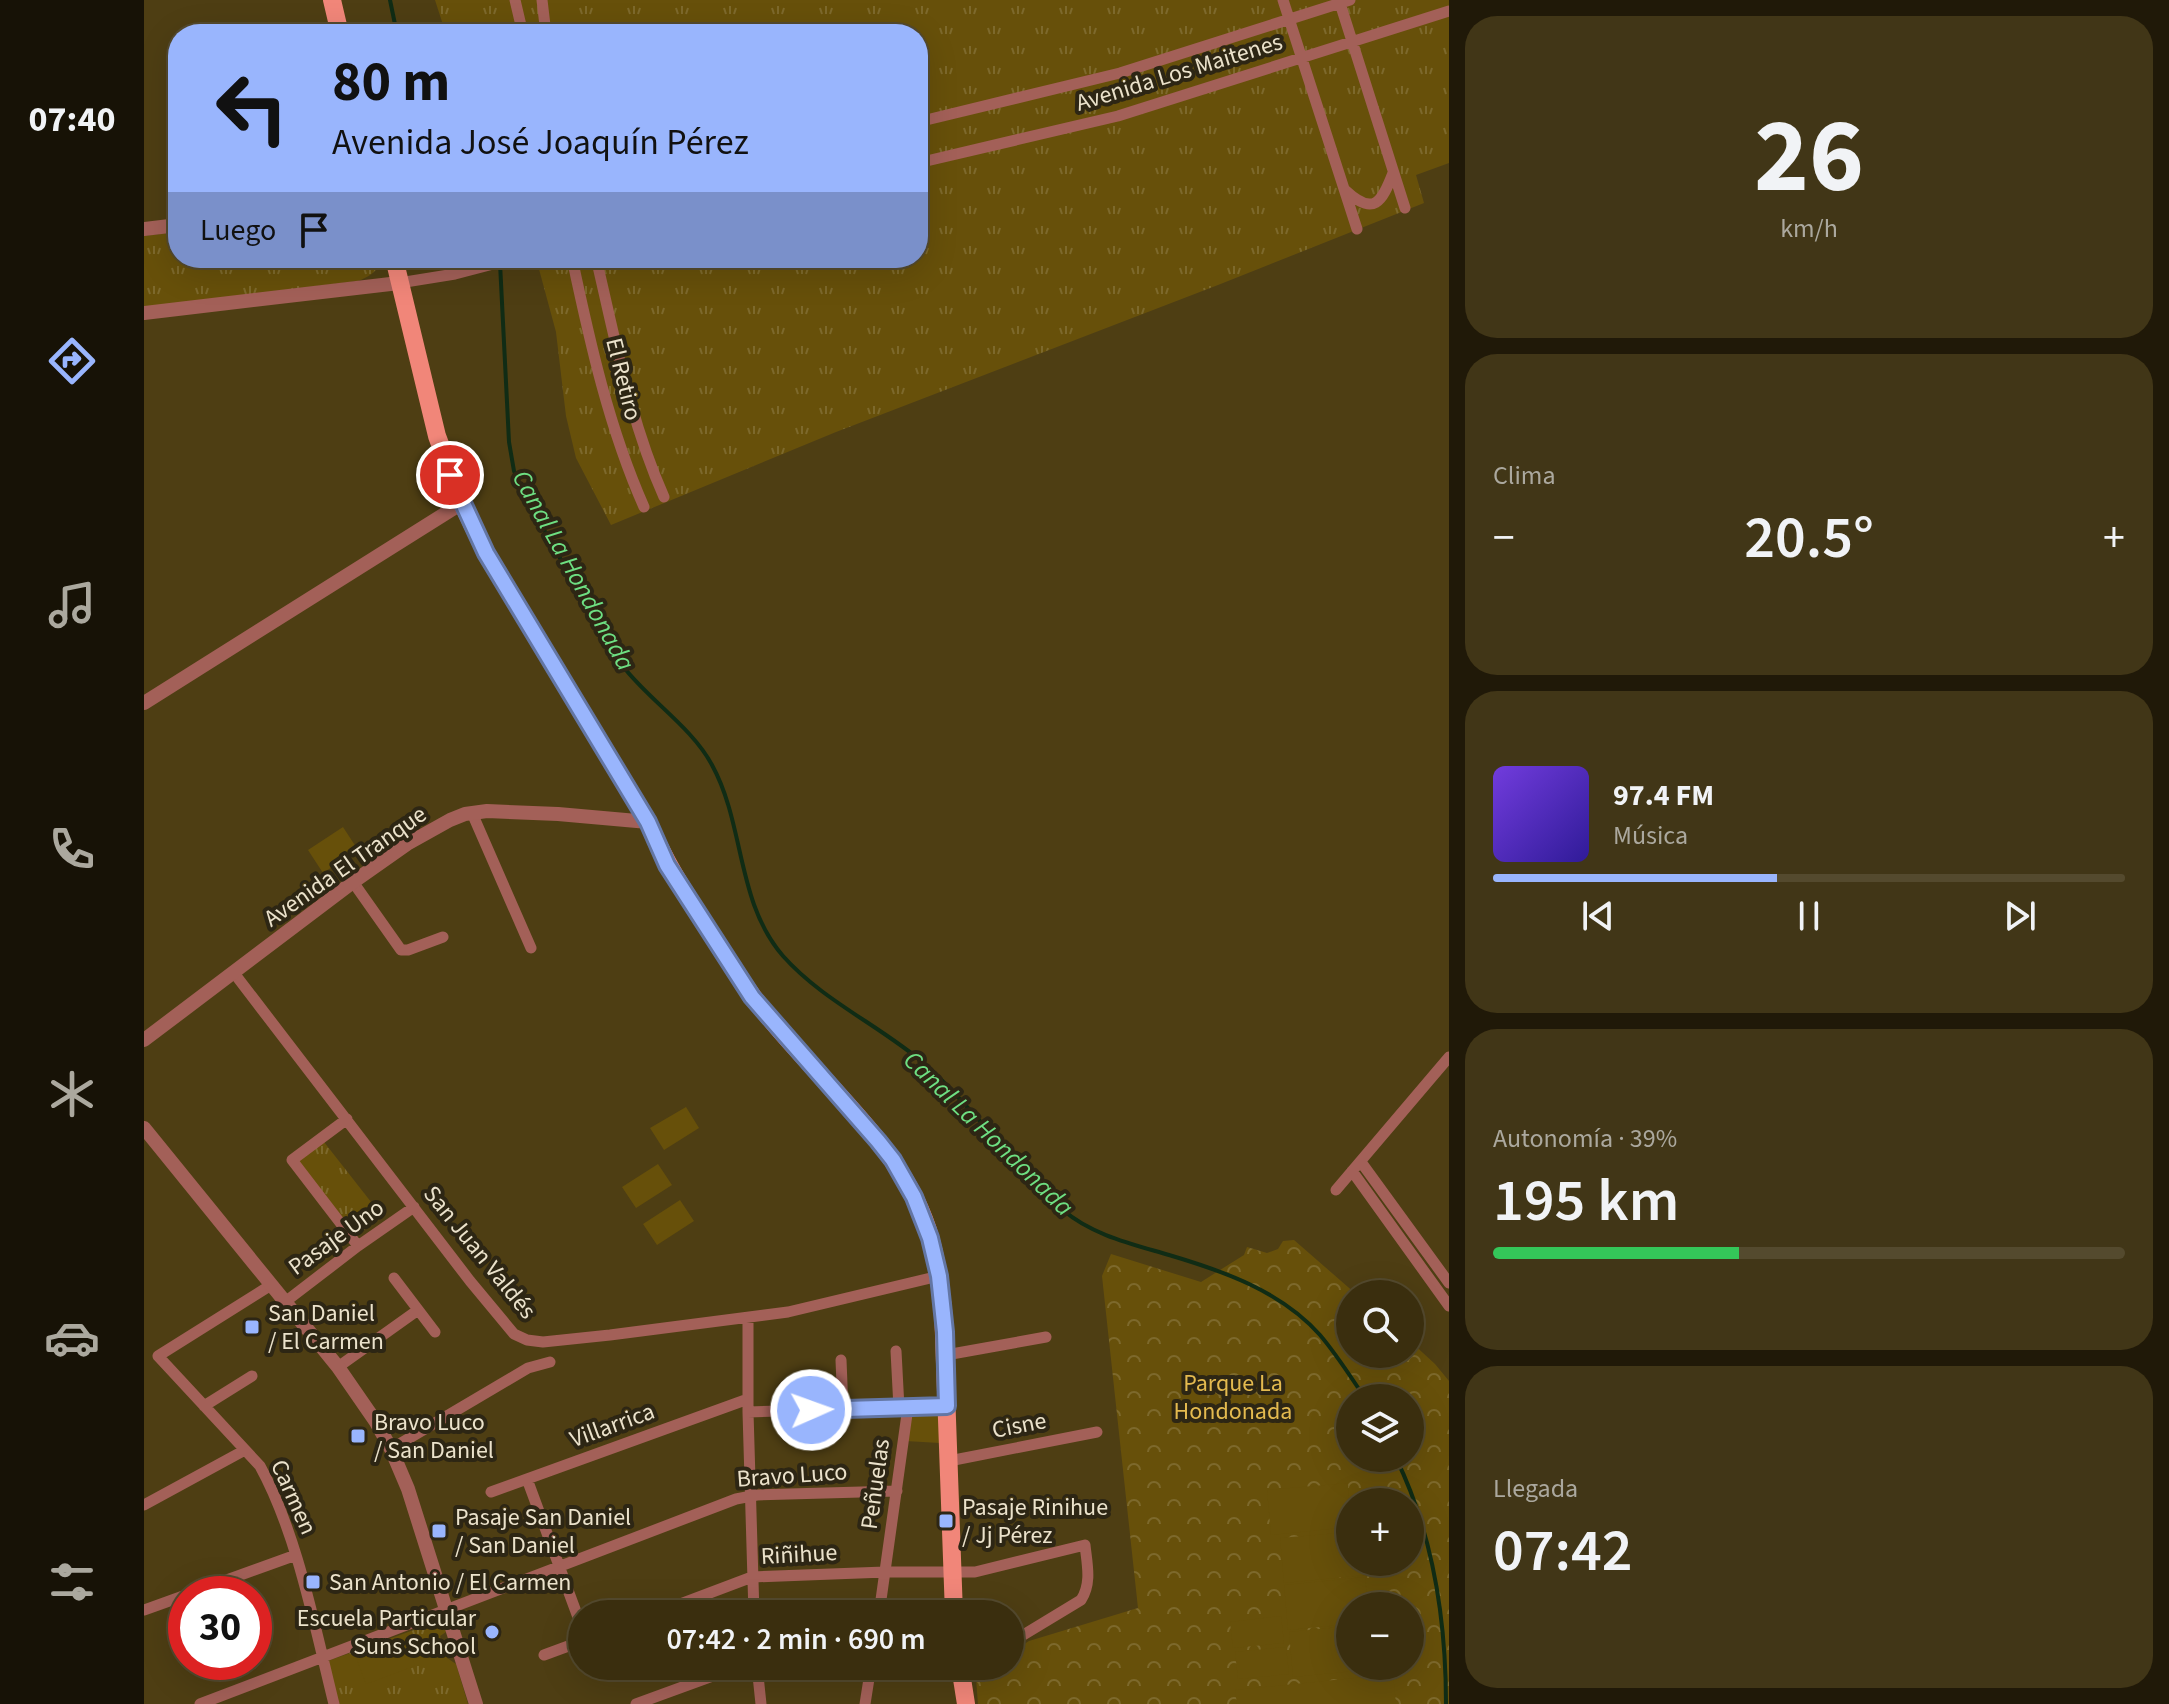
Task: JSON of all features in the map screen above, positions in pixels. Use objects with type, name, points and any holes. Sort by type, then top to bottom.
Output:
[{"type":"main road","points":[[332,0],[338,24]]},
{"type":"main road","points":[[396,268],[437,436],[462,503],[486,553],[648,822],[667,865],[752,997],[893,1160],[924,1218],[939,1276],[943,1308],[953,1600]]},
{"type":"main road","points":[[965,1680],[966,1704]]},
{"type":"street","points":[[515,0],[521,24]]},
{"type":"street","points":[[542,0],[545,24]]},
{"type":"street","points":[[1283,0],[1357,229]]},
{"type":"street","points":[[1343,1],[1352,42],[1405,208]]},
{"type":"street","name":"Avenida Los Maitenes","points":[[928,120],[1104,77],[1343,1]]},
{"type":"street","name":"Avenida Los Maitenes","points":[[928,160],[1118,116],[1449,11]]},
{"type":"street","points":[[1344,190],[1362,202],[1375,203],[1384,195],[1393,173]]},
{"type":"street","points":[[144,229],[168,226]]},
{"type":"street","points":[[144,313],[399,283],[481,268]]},
{"type":"street","name":"El Retiro","points":[[574,268],[612,424],[644,507]]},
{"type":"street","name":"El Retiro","points":[[598,268],[635,419],[664,497]]},
{"type":"street","points":[[631,479],[642,482],[653,473]]},
{"type":"street","points":[[144,703],[462,503]]},
{"type":"street","name":"Avenida El Tranque","points":[[144,1040],[353,882],[423,834],[450,820],[472,813],[530,812],[648,822]]},
{"type":"street","points":[[472,813],[531,948]]},
{"type":"street","points":[[353,882],[401,950],[443,937]]},
{"type":"street","name":"San Juan Valdés","points":[[234,973],[509,1330],[527,1340],[543,1342],[597,1337],[748,1318],[810,1308],[939,1276]]},
{"type":"street","points":[[1336,1190],[1449,1057]]},
{"type":"street","points":[[347,1119],[292,1160],[358,1246]]},
{"type":"street","points":[[144,1128],[338,1367],[368,1409],[391,1449],[412,1502],[476,1704]]},
{"type":"street","points":[[1361,1162],[1449,1283]]},
{"type":"street","points":[[1352,1171],[1447,1297]]},
{"type":"street","name":"Pasaje Uno","points":[[285,1302],[414,1207]]},
{"type":"street","points":[[394,1278],[435,1332]]},
{"type":"street","name":"Carmen","points":[[271,1285],[158,1356],[260,1466],[271,1486],[296,1555],[334,1704]]},
{"type":"street","points":[[338,1367],[418,1310]]},
{"type":"street","points":[[748,1318],[753,1600]]},
{"type":"street","points":[[946,1355],[1046,1337]]},
{"type":"street","name":"Peñuelas","points":[[881,1600],[897,1491],[904,1407],[896,1351]]},
{"type":"street","points":[[841,1360],[843,1409]]},
{"type":"street","points":[[391,1449],[528,1368],[550,1362]]},
{"type":"street","points":[[204,1406],[252,1376]]},
{"type":"street","name":"Villarrica","points":[[491,1492],[748,1399]]},
{"type":"street","points":[[748,1412],[947,1406]]},
{"type":"street","name":"Cisne","points":[[949,1461],[1097,1432]]},
{"type":"street","name":"Carmen","points":[[144,1505],[245,1450]]},
{"type":"street","points":[[527,1479],[572,1600]]},
{"type":"street","name":"Bravo Luco","points":[[200,1704],[736,1499],[897,1491]]},
{"type":"street","name":"Riñihue","points":[[691,1600],[752,1577],[975,1572],[1085,1545],[1088,1579],[1087,1590],[1081,1600],[1024,1635]]},
{"type":"street","points":[[237,1576],[296,1555]]},
{"type":"street","points":[[144,1610],[168,1601]]},
{"type":"street","points":[[544,1655],[568,1646]]},
{"type":"street","points":[[636,1704],[702,1680]]},
{"type":"street","points":[[758,1680],[761,1704]]},
{"type":"street","points":[[865,1704],[869,1680]]},
{"type":"green space","points":[[435,0],[1449,0],[1449,163],[1416,175],[1424,203],[836,432],[611,525],[576,458],[566,416],[556,332],[539,268],[928,268],[928,24],[443,24]]},
{"type":"green space","points":[[168,233],[168,268],[377,268],[358,281],[144,307],[144,236]]},
{"type":"green space","points":[[343,827],[358,850],[323,873],[308,850]]},
{"type":"green space","points":[[686,1107],[699,1128],[664,1150],[650,1128]]},
{"type":"green space","points":[[324,1142],[382,1216],[355,1237],[297,1161]]},
{"type":"green space","points":[[658,1164],[672,1185],[636,1208],[622,1187]]},
{"type":"green space","points":[[680,1200],[694,1221],[657,1245],[643,1224]]},
{"type":"green space","name":"Parque La Hondonada","points":[[1294,1240],[1340,1280],[1336,1280],[1336,1368],[1424,1368],[1424,1354],[1449,1381],[1449,1704],[978,1704],[976,1680],[1024,1680],[1024,1644],[1029,1641],[1138,1608],[1102,1276],[1111,1254],[1201,1282],[1244,1255],[1247,1247],[1267,1253],[1278,1249],[1283,1241]]},
{"type":"green space","points":[[938,1410],[940,1443],[906,1441],[910,1412]]},
{"type":"green space","points":[[1348,1483],[1348,1488],[1336,1488],[1336,1528],[1271,1535],[1267,1490]]},
{"type":"green space","points":[[1336,1533],[1336,1576],[1356,1576],[1284,1583],[1280,1538]]},
{"type":"green space","points":[[1365,1577],[1367,1592],[1336,1592],[1336,1625],[1288,1630],[1284,1585]]},
{"type":"green space","points":[[1281,1616],[1284,1643],[1233,1648],[1230,1622]]},
{"type":"green space","points":[[436,1622],[443,1625],[446,1632],[440,1636],[447,1658],[456,1664],[468,1704],[339,1704],[328,1661]]},
{"type":"green space","points":[[1336,1627],[1336,1673],[1293,1677],[1289,1632]]},
{"type":"green space","points":[[407,1642],[415,1666],[366,1684],[357,1660]]},
{"type":"green space","points":[[1286,1647],[1289,1674],[1238,1679],[1235,1652]]},
{"type":"green space","points":[[1336,1680],[1394,1680],[1396,1704],[1237,1704],[1235,1690]]},
{"type":"waterway","name":"Canal La Hondonada","points":[[390,0],[395,24]]},
{"type":"waterway","name":"Canal La Hondonada","points":[[500,268],[509,442],[514,471],[604,638],[636,682],[694,739],[712,765],[723,788],[757,912],[783,956],[816,987],[926,1065],[1045,1193],[1074,1219],[1113,1238],[1210,1268],[1250,1284],[1288,1306],[1320,1335],[1356,1384]]},
{"type":"waterway","name":"Canal La Hondonada","points":[[1402,1472],[1419,1517],[1435,1578],[1443,1641],[1446,1704]]},
{"type":"place","name":"San Daniel / El Carmen","points":[[252,1327]]},
{"type":"place","name":"Bravo Luco / San Daniel","points":[[358,1436]]},
{"type":"place","name":"Pasaje Rinihue / Jj Pérez","points":[[946,1521]]},
{"type":"place","name":"Pasaje San Daniel / San Daniel","points":[[439,1531]]},
{"type":"place","name":"San Antonio / El Carmen","points":[[313,1582]]},
{"type":"place","name":"Escuela Particular Suns School","points":[[492,1632]]},
{"type":"route","points":[[450,475],[486,553],[648,822],[667,865],[752,997],[893,1160],[924,1218],[936,1259],[943,1308],[947,1406],[811,1410]]}]
